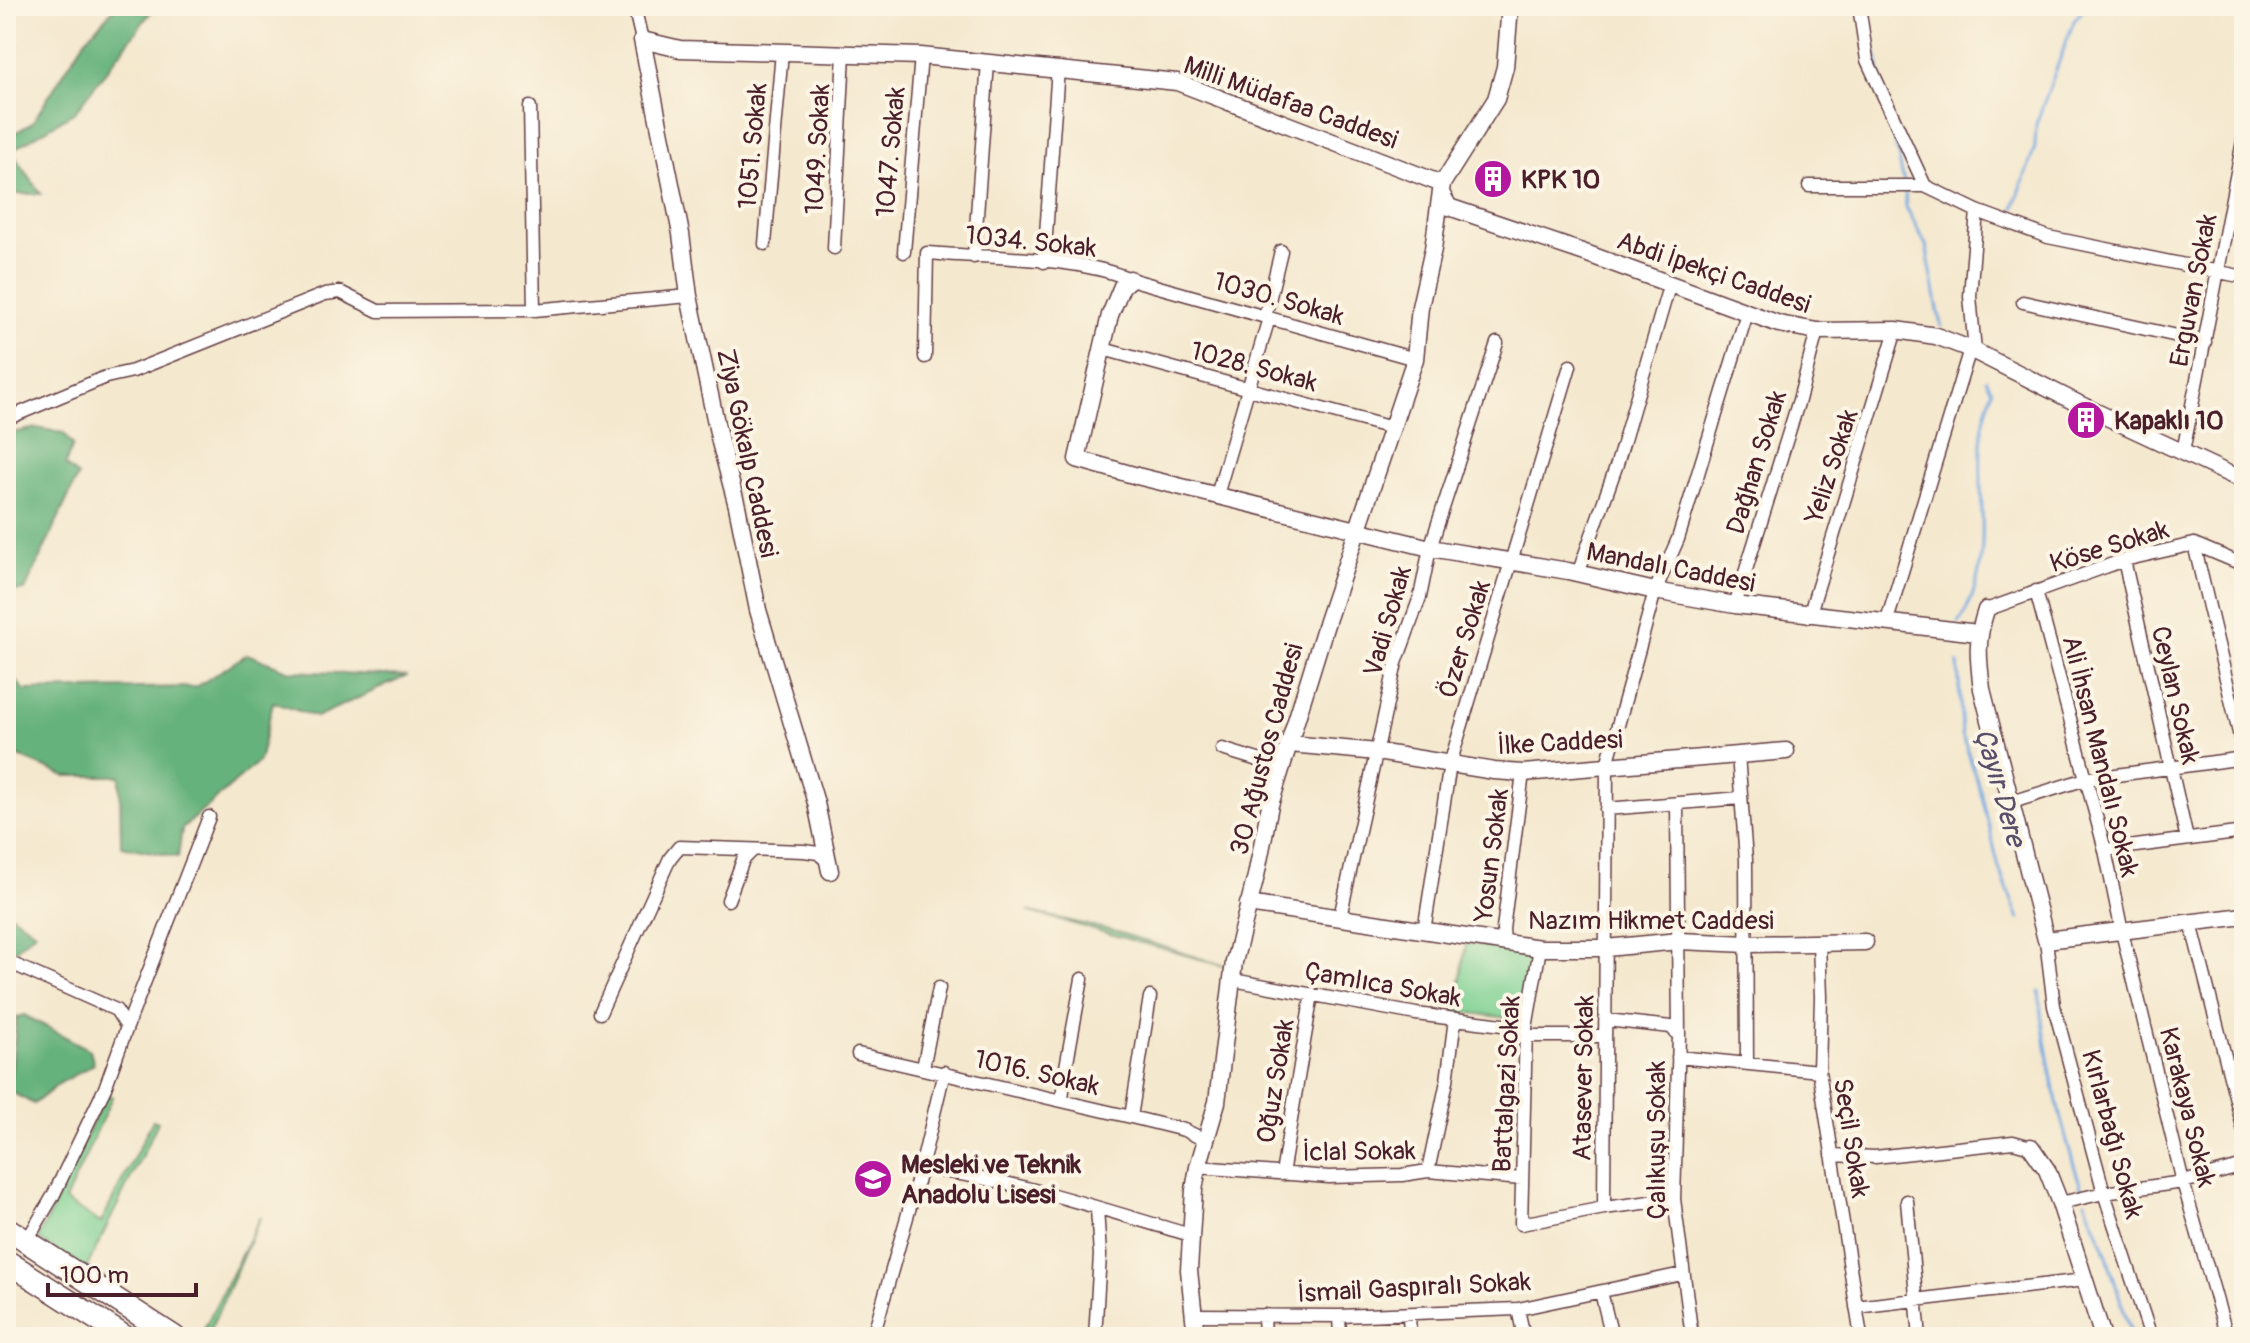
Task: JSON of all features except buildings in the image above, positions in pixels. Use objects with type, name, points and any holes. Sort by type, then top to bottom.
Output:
[{"type":"highway","points":[[6,1228],[174,1337]]},
{"type":"highway","points":[[6,1261],[125,1337]]},
{"type":"street","points":[[634,6],[642,40]]},
{"type":"street","points":[[1441,188],[1496,99],[1505,67],[1510,6]]},
{"type":"street","points":[[1859,6],[1867,60],[1925,186]]},
{"type":"street","name":"Milli Müdafaa Caddesi","points":[[642,40],[680,49],[921,56],[1177,82],[1441,188]]},
{"type":"street","name":"Ziya Gökalp Caddesi","points":[[642,40],[681,234],[689,296],[758,610],[816,803],[828,865]]},
{"type":"street","name":"1051. Sokak","points":[[765,244],[782,52]]},
{"type":"street","name":"1049. Sokak","points":[[834,248],[844,53]]},
{"type":"street","name":"1047. Sokak","points":[[904,252],[921,56]]},
{"type":"street","points":[[974,257],[988,62]]},
{"type":"street","points":[[1044,262],[1058,68]]},
{"type":"street","points":[[530,107],[534,310]]},
{"type":"street","name":"Erguvan Sokak","points":[[2183,452],[2219,271],[2239,200],[2244,136]]},
{"type":"street","points":[[1809,186],[1925,186],[1977,211],[2048,237],[2244,277]]},
{"type":"street","name":"Abdi İpekçi Caddesi","points":[[1441,188],[1449,207],[1779,324],[1817,331],[1896,330],[1936,336],[1972,350],[2244,481]]},
{"type":"street","name":"30 Ağustos Caddesi","points":[[1196,1337],[1189,1270],[1190,1235],[1198,1167],[1217,1102],[1237,948],[1281,767],[1415,359],[1420,307],[1441,188]]},
{"type":"street","points":[[1886,624],[1972,350],[1970,296],[1977,211]]},
{"type":"street","points":[[1217,495],[1250,387],[1281,251]]},
{"type":"street","name":"1034. Sokak","points":[[925,357],[927,253],[1108,270],[1130,279]]},
{"type":"street","points":[[1103,349],[1110,315],[1122,286],[1130,279]]},
{"type":"street","name":"1030. Sokak","points":[[1130,279],[1415,359]]},
{"type":"street","points":[[1578,574],[1617,464],[1670,283]]},
{"type":"street","points":[[6,419],[106,377],[141,368],[325,294],[340,292],[378,311],[534,310],[689,296]]},
{"type":"street","points":[[2023,302],[2205,342]]},
{"type":"street","name":"Atasever Sokak","points":[[1604,1208],[1607,765],[1655,591],[1678,539],[1747,313]]},
{"type":"street","name":"Yeliz Sokak","points":[[1809,616],[1896,330]]},
{"type":"street","name":"Dağhan Sokak","points":[[1735,605],[1799,400],[1817,331]]},
{"type":"street","name":"Vadi Sokak","points":[[1340,917],[1396,663],[1420,597],[1430,548],[1497,343]]},
{"type":"street","name":"1028. Sokak","points":[[1103,349],[1392,428]]},
{"type":"street","name":"Mandalı Caddesi","points":[[1103,349],[1077,459],[1430,548],[1735,605],[1809,616],[1978,633]]},
{"type":"street","name":"Özer Sokak","points":[[1424,931],[1450,764],[1570,366]]},
{"type":"street","points":[[2012,802],[2086,779],[2170,770],[2244,756],[2194,544]]},
{"type":"street","name":"Köse Sokak","points":[[1986,610],[2124,560],[2194,544],[2244,565]]},
{"type":"street","name":"Ceylan Sokak","points":[[2124,560],[2187,839]]},
{"type":"street","name":"Ali İhsan Mandalı Sokak","points":[[2036,591],[2105,850],[2122,932]]},
{"type":"street","points":[[1986,610],[1978,633],[1977,650],[1982,689],[2046,940],[2244,916]]},
{"type":"street","name":"İlke Caddesi","points":[[1290,744],[1377,752],[1523,773],[1786,751]]},
{"type":"street","points":[[1222,749],[1281,767]]},
{"type":"street","points":[[1738,755],[1748,944],[1747,1064]]},
{"type":"street","name":"Yosun Sokak","points":[[1504,943],[1503,929],[1523,773]]},
{"type":"street","points":[[1606,809],[1741,798]]},
{"type":"street","name":"Çalıkuşu Sokak","points":[[1677,803],[1679,1036],[1674,1199],[1692,1337]]},
{"type":"street","points":[[26,1242],[53,1196],[105,1088],[209,817]]},
{"type":"street","points":[[2105,850],[2244,832]]},
{"type":"street","points":[[600,1013],[673,853],[679,847],[804,851],[818,853],[828,865]]},
{"type":"street","points":[[728,900],[743,860],[752,851]]},
{"type":"street","name":"Nazım Hikmet Caddesi","points":[[1248,904],[1540,948],[1606,948],[1679,941],[1748,944],[1865,942]]},
{"type":"street","points":[[2191,923],[2244,1131]]},
{"type":"street","name":"Karakaya Sokak","points":[[2122,932],[2183,1182],[2227,1337]]},
{"type":"street","name":"Kırlarbağı Sokak","points":[[2046,940],[2054,1006],[2104,1193],[2151,1337]]},
{"type":"street","name":"Seçil Sokak","points":[[1819,943],[1819,1071],[1861,1337]]},
{"type":"street","name":"Battalgazi Sokak","points":[[1540,948],[1526,1032],[1521,1224],[1604,1208]]},
{"type":"street","points":[[6,961],[116,1010],[127,1027]]},
{"type":"street","points":[[1062,1101],[1082,979]]},
{"type":"street","name":"Çamlıca Sokak","points":[[1233,980],[1526,1032],[1605,1036]]},
{"type":"street","points":[[923,1068],[939,988]]},
{"type":"street","name":"Oğuz Sokak","points":[[1282,1174],[1312,994]]},
{"type":"street","points":[[1131,1117],[1150,997]]},
{"type":"street","points":[[1428,1171],[1447,1081],[1455,1019]]},
{"type":"street","points":[[1606,1020],[1660,1024],[1671,1027],[1679,1036]]},
{"type":"street","name":"1016. Sokak","points":[[858,1054],[1184,1130],[1205,1140]]},
{"type":"street","points":[[1678,1057],[1819,1071]]},
{"type":"street","points":[[897,1337],[874,1333],[921,1168],[944,1072]]},
{"type":"street","points":[[1832,1155],[1875,1157],[2013,1142],[2031,1147],[2047,1170],[2060,1203],[2103,1337]]},
{"type":"street","points":[[2060,1203],[2104,1193],[2183,1182],[2244,1166]]},
{"type":"street","name":"İclal Sokak","points":[[1198,1167],[1329,1177],[1402,1175],[1428,1171],[1522,1179]]},
{"type":"street","points":[[921,1168],[971,1174],[1190,1235]]},
{"type":"street","points":[[1604,1208],[1674,1199]]},
{"type":"street","points":[[1907,1201],[1920,1337]]},
{"type":"street","points":[[1095,1337],[1100,1255],[1097,1208]]},
{"type":"street","name":"İsmail Gaspıralı Sokak","points":[[1193,1315],[1339,1316],[1518,1309],[1682,1274]]},
{"type":"street","points":[[1856,1307],[2084,1280]]},
{"type":"street","points":[[1601,1292],[1612,1337]]},
{"type":"street","points":[[1518,1309],[1524,1337]]},
{"type":"street","points":[[1409,1314],[1410,1337]]},
{"type":"street","points":[[1264,1315],[1265,1337]]},
{"type":"street","points":[[1339,1316],[1340,1337]]},
{"type":"green space","points":[[116,6],[160,6],[154,8],[75,112],[11,151],[41,194],[6,194],[6,138],[32,123],[84,41]]},
{"type":"green space","points":[[37,428],[63,433],[73,445],[65,465],[78,476],[25,590],[14,591],[6,584],[6,434]]},
{"type":"green space","points":[[247,654],[290,671],[407,676],[316,717],[273,702],[259,761],[182,829],[178,857],[121,846],[120,776],[65,776],[6,751],[6,669],[24,690],[196,687]]},
{"type":"green space","points":[[6,911],[35,932],[6,958]]},
{"type":"green space","points":[[1027,911],[1114,931],[1228,967]]},
{"type":"green space","points":[[1466,943],[1533,952],[1523,1020],[1456,1011]]},
{"type":"green space","points":[[24,1015],[90,1050],[94,1064],[60,1083],[34,1104],[9,1091],[17,1017]]},
{"type":"green space","points":[[107,1094],[112,1097],[65,1201],[101,1223],[153,1120],[158,1122],[87,1267],[190,1336],[201,1335],[260,1217],[207,1337],[184,1337],[38,1239]]},
{"type":"waterway","points":[[1869,6],[1881,77]]},
{"type":"waterway","points":[[2014,208],[2035,147],[2036,124],[2074,21],[2086,6]]},
{"type":"waterway","points":[[1892,128],[1904,183]]},
{"type":"waterway","points":[[1905,190],[1906,207],[1926,245],[1941,326]]},
{"type":"waterway","name":"Çayır Dere","points":[[1959,623],[1971,599],[1982,553],[1982,433],[1992,390],[1986,379]]},
{"type":"waterway","name":"Çayır Dere","points":[[1958,663],[1962,734],[1982,796],[1999,868],[2019,919]]},
{"type":"waterway","name":"Çayır Dere","points":[[2039,991],[2055,1094],[2083,1193]]},
{"type":"waterway","points":[[2085,1201],[2104,1247],[2132,1337]]},
{"type":"place","name":"KPK 10","points":[[1493,179]]},
{"type":"place","name":"Kapaklı 10","points":[[2086,420]]},
{"type":"place","name":"Mesleki ve Teknik Anadolu Lisesi","points":[[873,1179]]}]
